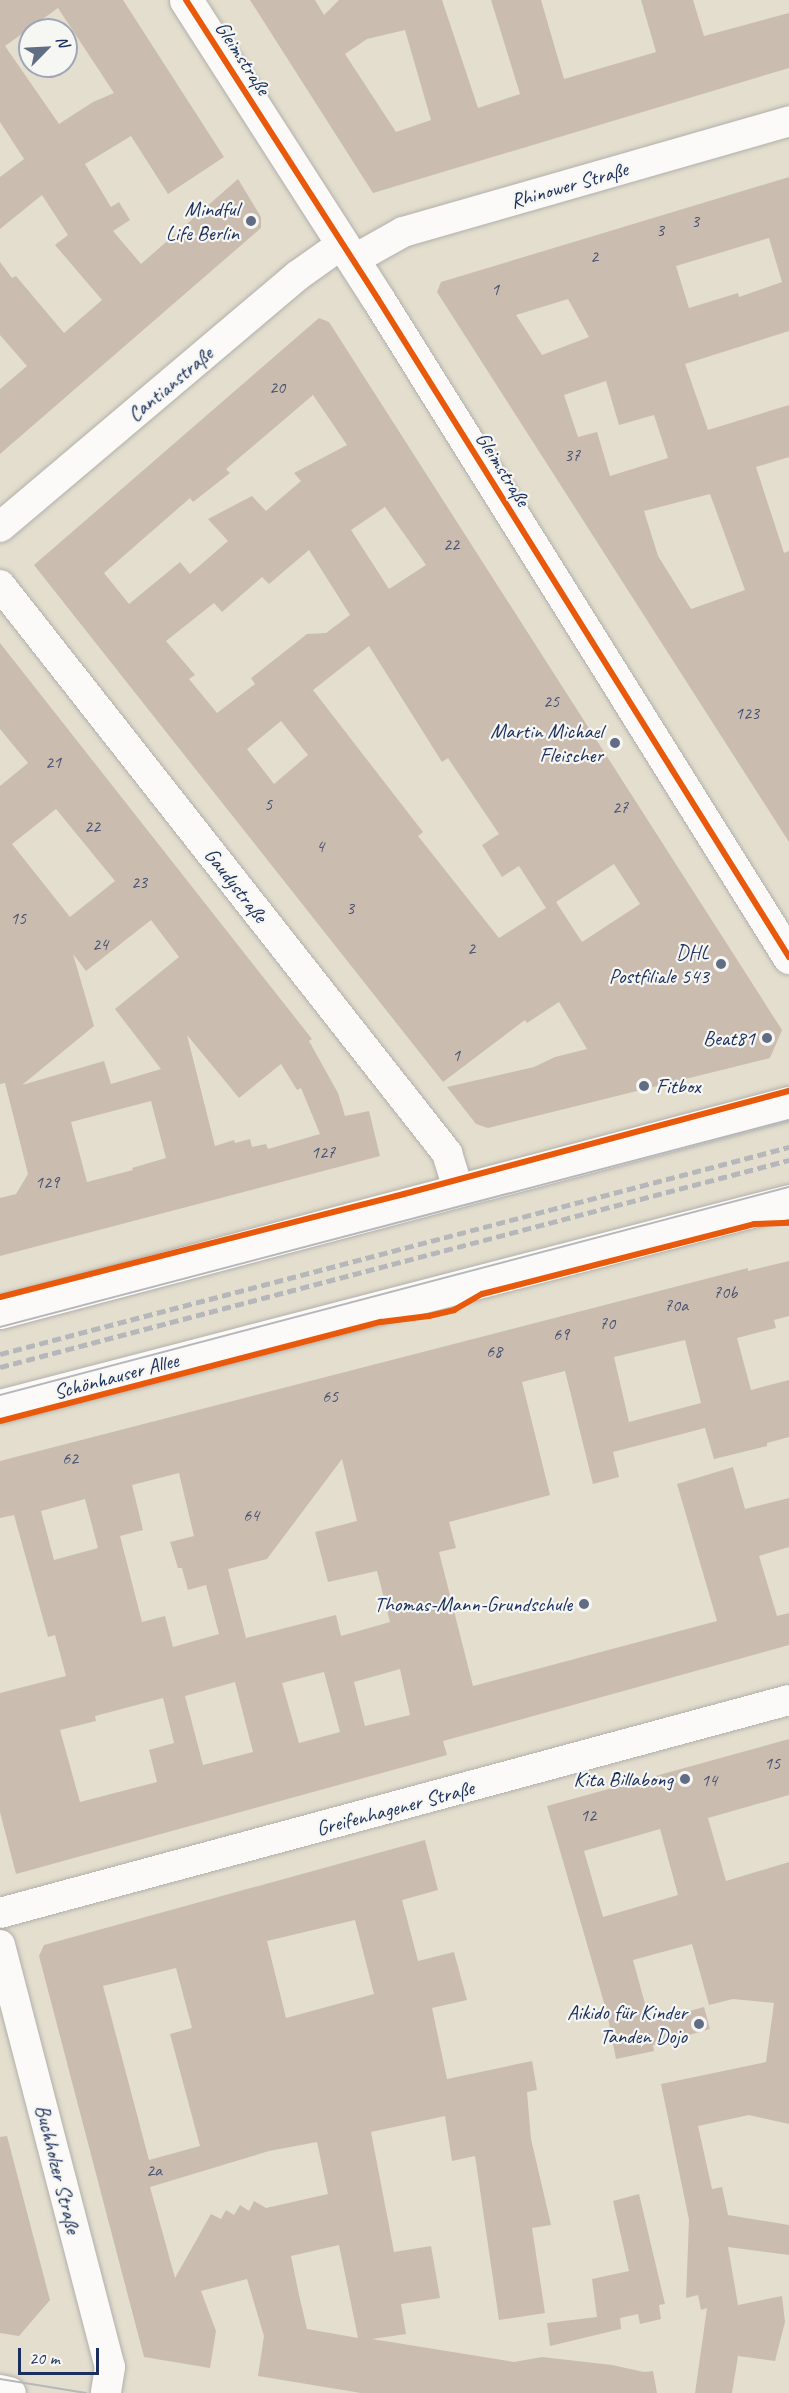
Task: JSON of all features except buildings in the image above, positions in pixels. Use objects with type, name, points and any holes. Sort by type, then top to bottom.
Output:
[{"type":"main road","name":"Gleimstraße","points":[[186,0],[348,252],[789,957]]},
{"type":"main road","points":[[0,1312],[789,1103]]},
{"type":"main road","name":"Schönhauser Allee","points":[[0,1406],[789,1201]]},
{"type":"main road","points":[[0,2391],[9,2393]]},
{"type":"street","name":"Rhinower Straße","points":[[348,252],[403,232],[789,121]]},
{"type":"street","name":"Cantianstraße","points":[[0,527],[297,276],[348,252]]},
{"type":"street","name":"Gaudystraße","points":[[0,585],[447,1153],[459,1192]]},
{"type":"street","name":"Greifenhagener Straße","points":[[0,1912],[789,1700]]},
{"type":"street","name":"Buchholzer Straße","points":[[0,1945],[110,2367],[106,2393]]},
{"type":"tram line","points":[[0,1327],[789,1120]]},
{"type":"tram line","points":[[0,1395],[789,1187]]},
{"type":"tram line","points":[[0,2379],[86,2393]]},
{"type":"railway","points":[[0,1354],[789,1147]]},
{"type":"railway","points":[[0,1367],[789,1160]]},
{"type":"cycle path","points":[[186,0],[378,299],[789,957]]},
{"type":"cycle path","points":[[0,1297],[404,1194],[789,1091]]},
{"type":"cycle path","points":[[0,1421],[381,1322],[429,1316],[454,1310],[482,1294],[754,1224],[789,1223]]},
{"type":"place","name":"Mindful Life Berlin","points":[[251,221]]},
{"type":"place","name":"Martin Michael Fleischer","points":[[615,743]]},
{"type":"place","name":"DHL Postfiliale 543","points":[[721,964]]},
{"type":"place","name":"Beat81","points":[[767,1038]]},
{"type":"place","name":"Fitbox","points":[[644,1086]]},
{"type":"place","name":"Thomas-Mann-Grundschule","points":[[584,1604]]},
{"type":"place","name":"Kita Billabong","points":[[685,1779]]},
{"type":"place","name":"Aikido für Kinder Tanden Dojo","points":[[699,2024]]}]
